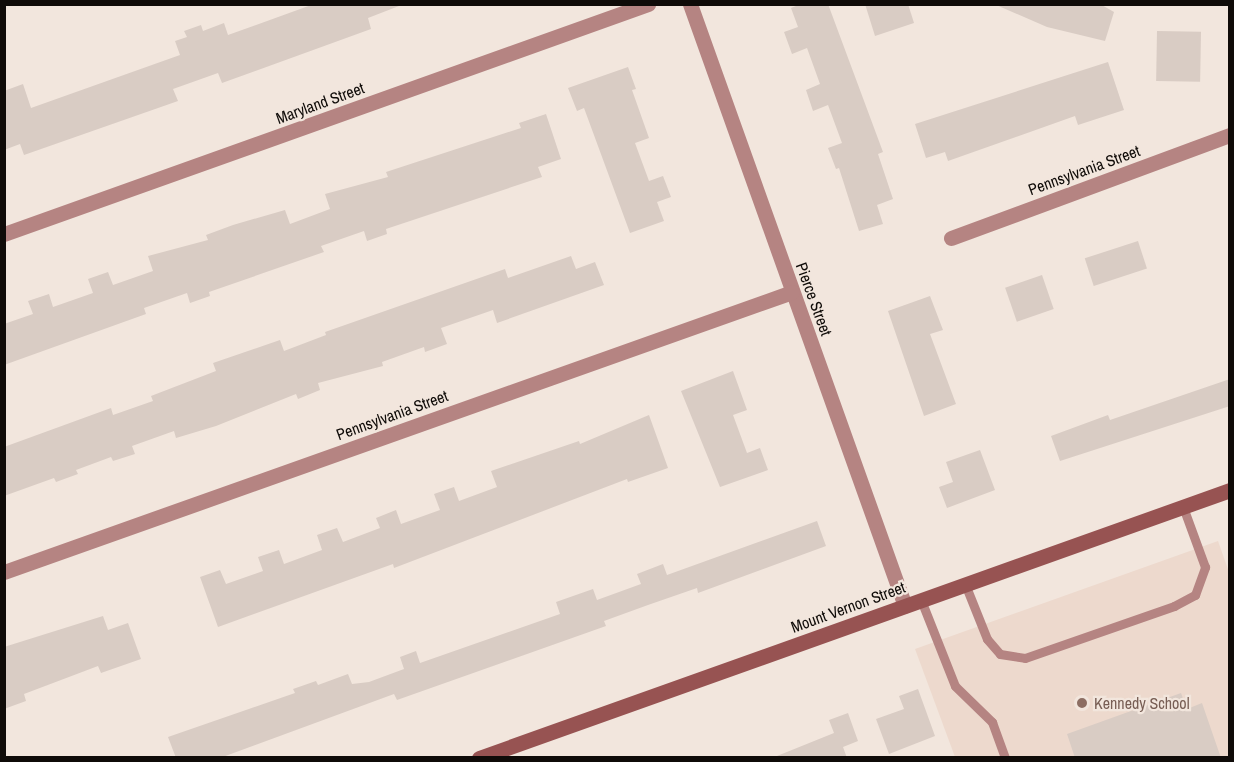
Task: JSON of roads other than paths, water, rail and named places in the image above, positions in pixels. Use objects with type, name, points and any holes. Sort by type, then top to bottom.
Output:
[{"type":"street","name":"Maryland Street","points":[[4,234],[648,4]]},
{"type":"street","name":"Pierce Street","points":[[690,4],[905,606]]},
{"type":"street","name":"Pennsylvania Street","points":[[951,238],[1230,135]]},
{"type":"street","name":"Pennsylvania Street","points":[[4,572],[792,292]]},
{"type":"street","name":"Mount Vernon Street","points":[[479,758],[1230,490]]},
{"type":"lane","points":[[966,584],[987,639],[1000,654],[1025,658],[1174,606],[1195,595],[1205,567],[1184,507]]},
{"type":"lane","points":[[921,600],[955,686],[992,722],[1005,758]]},
{"type":"place","name":"Kennedy School","points":[[1082,703]]}]
